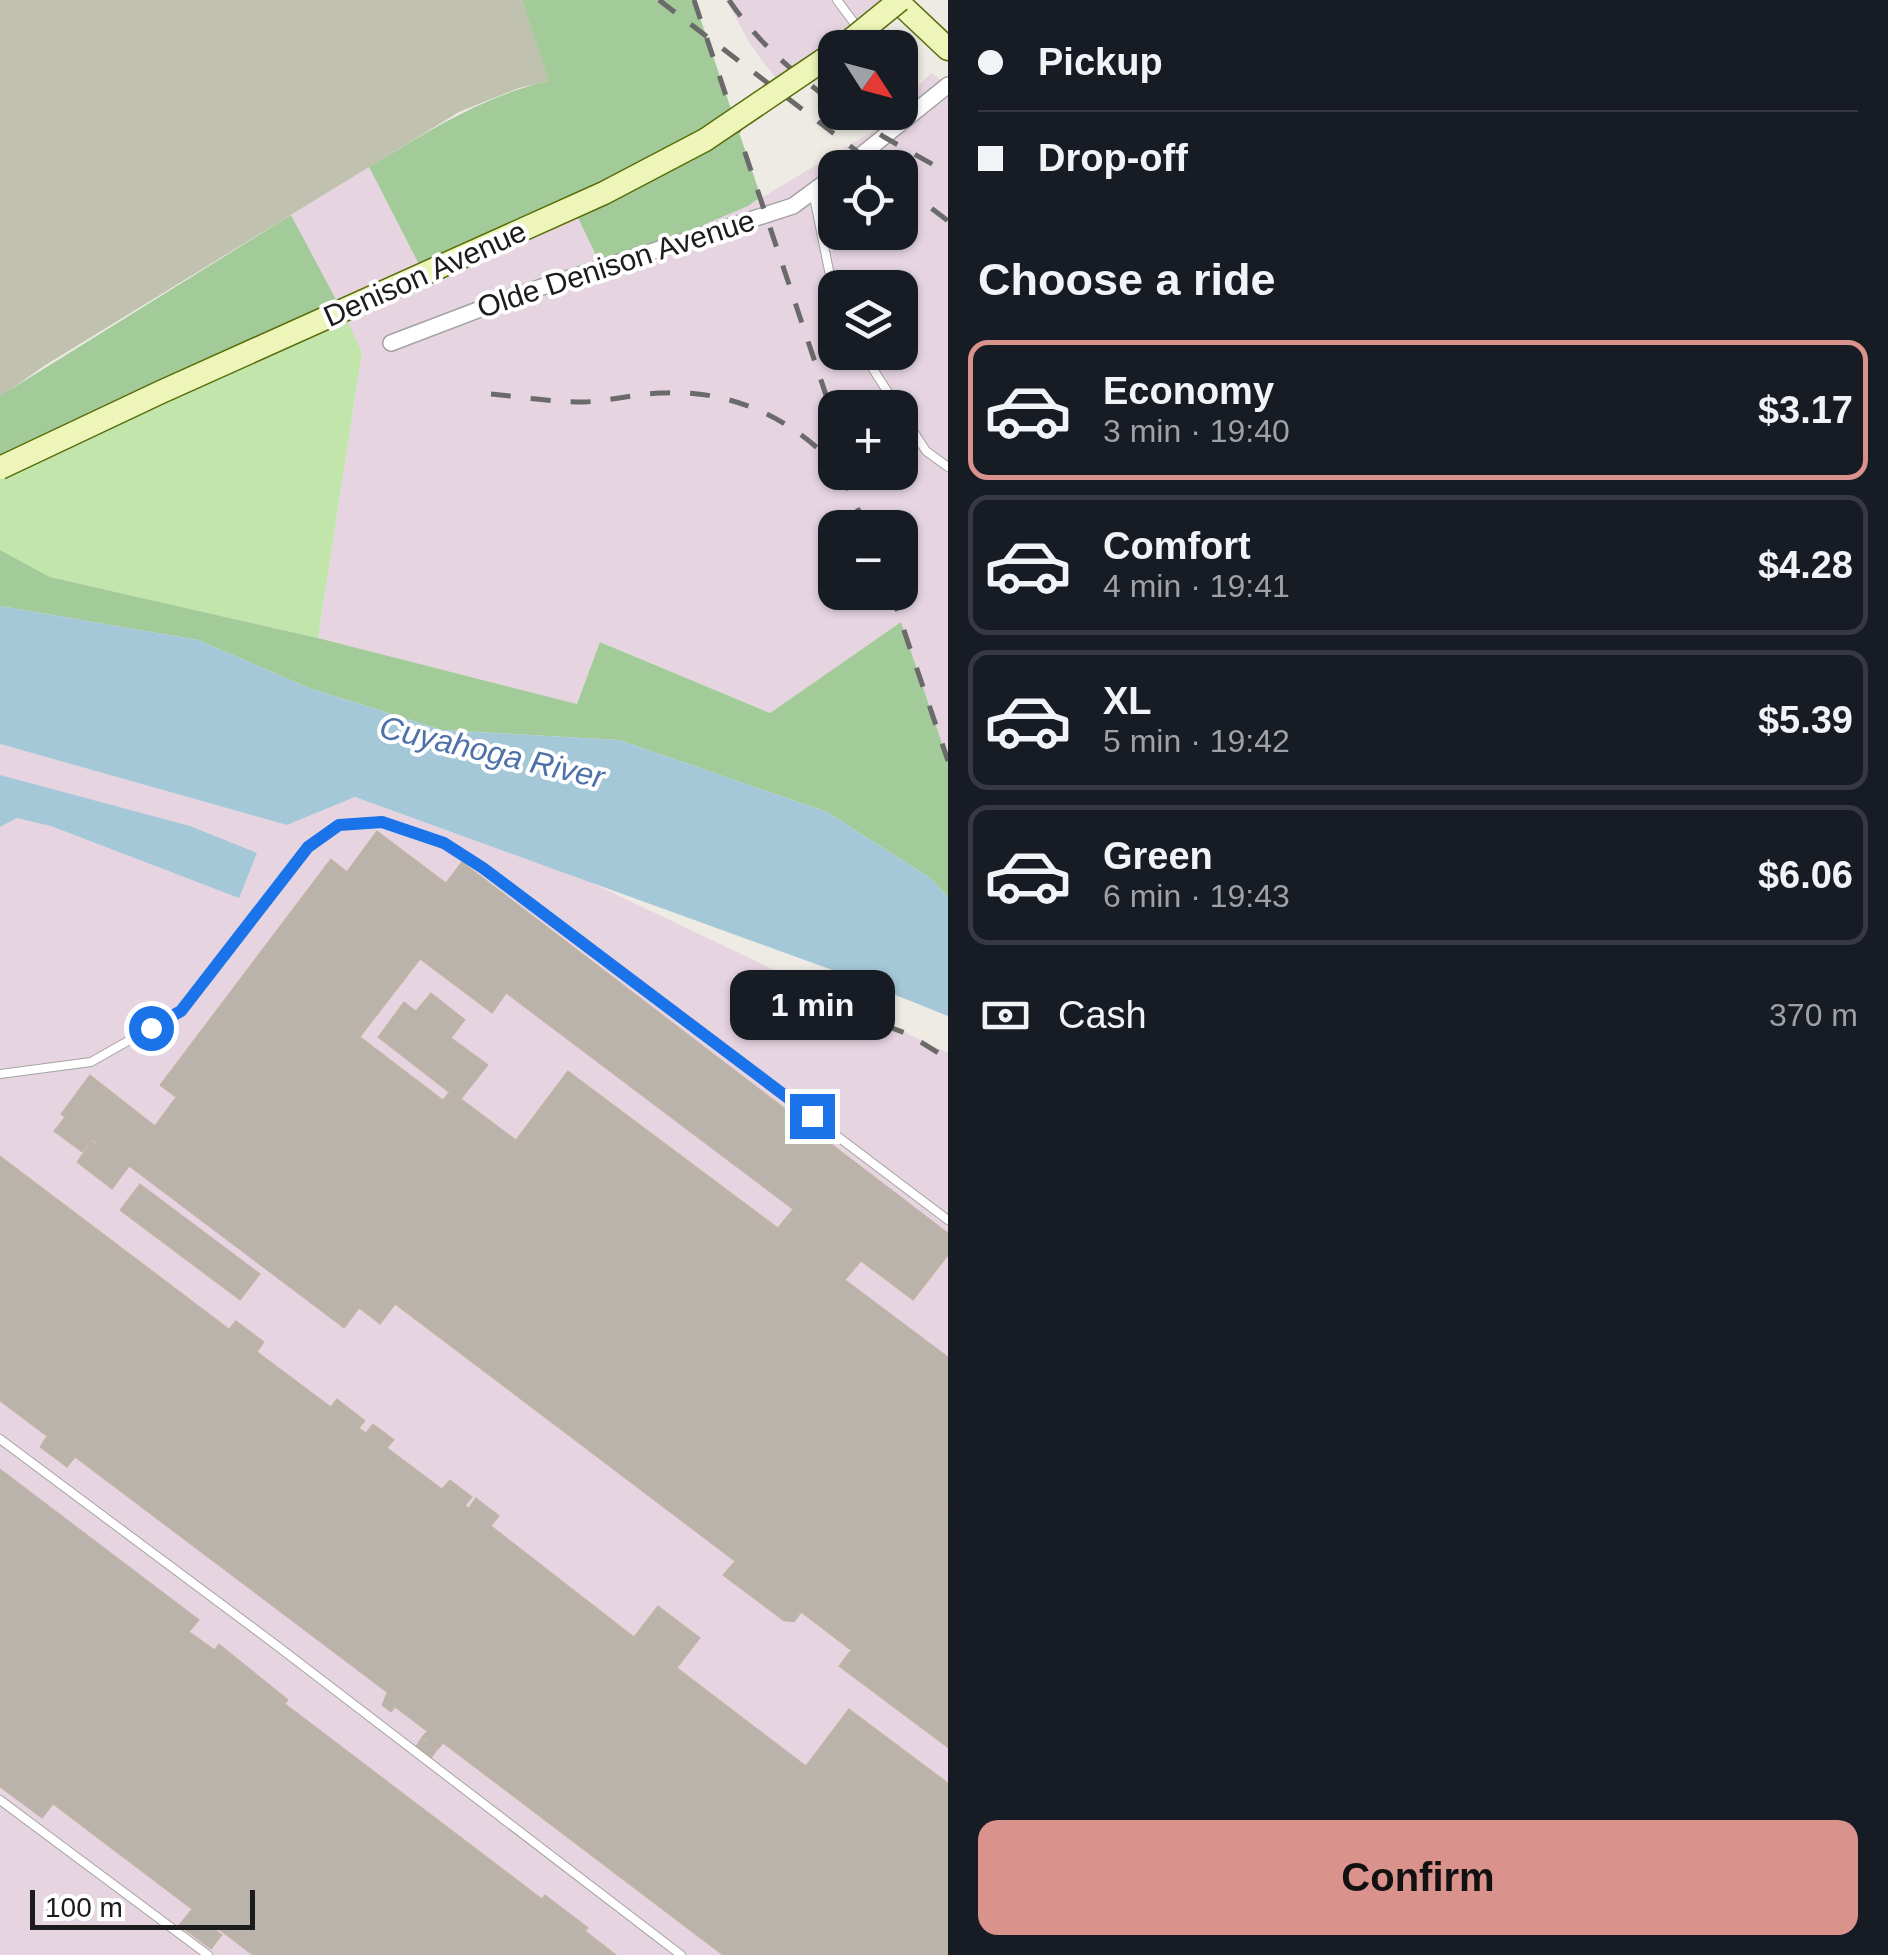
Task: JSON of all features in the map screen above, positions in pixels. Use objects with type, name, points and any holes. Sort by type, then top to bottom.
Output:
[{"type":"main road","points":[[898,0],[948,49]]},
{"type":"main road","name":"Denison Avenue","points":[[862,30],[898,0]]},
{"type":"main road","name":"Denison Avenue","points":[[0,468],[604,193],[705,140],[818,64]]},
{"type":"street","points":[[918,110],[948,85]]},
{"type":"street","points":[[868,150],[893,130]]},
{"type":"street","name":"Olde Denison Avenue","points":[[391,342],[517,295],[793,206],[818,188]]},
{"type":"lane","points":[[837,0],[860,30]]},
{"type":"lane","points":[[813,192],[829,270]]},
{"type":"lane","points":[[918,439],[926,452],[948,467]]},
{"type":"lane","points":[[0,1074],[91,1062],[181,1011],[308,847],[339,825],[382,822],[444,843],[483,868],[948,1220]]},
{"type":"lane","points":[[0,1439],[276,1644],[681,1955]]},
{"type":"lane","points":[[0,1800],[208,1955]]},
{"type":"shaded area","points":[[0,0],[522,0],[550,81],[519,88],[459,112],[44,366],[0,397]]},
{"type":"shaded area","points":[[726,0],[899,0],[853,30],[818,30],[818,53],[777,80],[750,44]]},
{"type":"shaded area","points":[[931,73],[948,85],[948,761],[901,622],[770,713],[601,642],[577,704],[318,638],[362,352],[291,215],[369,167],[424,274],[574,207],[602,267],[748,206],[818,164],[818,250],[918,250],[918,150],[841,150],[873,131],[918,130],[918,86]]},
{"type":"shaded area","points":[[0,744],[287,825],[355,797],[588,881],[948,1053],[948,1955],[0,1955]]},
{"type":"green space","points":[[522,0],[694,0],[761,197],[602,268],[573,207],[424,274],[369,167],[478,106],[549,81]]},
{"type":"green space","points":[[291,215],[342,311],[0,468],[0,396]]},
{"type":"green space","points":[[342,311],[362,352],[318,638],[50,577],[0,550],[0,468]]},
{"type":"green space","points":[[0,550],[50,577],[318,638],[577,704],[600,642],[770,713],[901,622],[948,761],[948,897],[930,878],[827,812],[619,740],[442,730],[309,688],[198,640],[0,606]]},
{"type":"water","name":"Cuyahoga River","points":[[0,606],[198,640],[309,688],[442,730],[619,740],[827,812],[930,878],[948,897],[948,1016],[838,972],[355,797],[287,825],[0,744]]},
{"type":"water","points":[[0,775],[190,826],[257,853],[239,898],[51,826],[17,818],[0,827]]},
{"type":"building","points":[[377,832],[446,884],[462,863],[948,1234],[948,1254],[913,1299],[861,1260],[844,1280],[948,1358],[947,1746],[840,1666],[852,1650],[801,1611],[794,1621],[784,1620],[724,1575],[736,1561],[395,1303],[380,1323],[359,1307],[344,1327],[129,1165],[112,1188],[78,1162],[92,1142],[99,1144],[92,1138],[82,1151],[55,1131],[66,1117],[62,1114],[90,1076],[155,1127],[177,1097],[161,1085],[331,860],[347,873]],"holes":[[[420,958],[492,1012],[506,992],[794,1209],[778,1229],[568,1072],[516,1141],[460,1099],[487,1065],[450,1038],[464,1020],[431,994],[416,1012],[404,1003],[379,1037],[450,1092],[443,1101],[359,1037]]]},
{"type":"building","points":[[0,1157],[229,1330],[236,1322],[263,1342],[256,1352],[331,1408],[337,1400],[364,1421],[358,1428],[366,1434],[373,1425],[393,1440],[386,1448],[442,1490],[450,1481],[471,1497],[464,1506],[469,1509],[476,1499],[498,1516],[490,1526],[634,1638],[658,1607],[699,1638],[676,1668],[806,1767],[849,1710],[948,1784],[948,1955],[724,1955],[443,1742],[438,1748],[434,1746],[431,1757],[417,1746],[422,1739],[426,1743],[428,1740],[423,1737],[428,1731],[395,1706],[391,1711],[383,1705],[388,1692],[75,1456],[67,1466],[41,1447],[48,1436],[0,1400]]},
{"type":"building","points":[[140,1185],[259,1274],[240,1299],[121,1210]]},
{"type":"building","points":[[0,1470],[198,1620],[188,1632],[215,1651],[219,1645],[287,1700],[284,1704],[542,1900],[545,1896],[615,1955],[254,1955],[213,1924],[210,1927],[221,1935],[211,1948],[180,1925],[193,1909],[53,1803],[42,1817],[0,1786]]},
{"type":"railway","points":[[659,0],[855,150]]},
{"type":"railway","points":[[694,0],[824,390]]},
{"type":"railway","points":[[729,0],[777,56],[818,91]]},
{"type":"railway","points":[[874,130],[948,173]]},
{"type":"railway","points":[[918,198],[948,221]]},
{"type":"railway","points":[[491,394],[584,402],[661,393],[710,396],[756,409],[818,449]]},
{"type":"railway","points":[[849,490],[858,510]]},
{"type":"railway","points":[[897,610],[948,761]]},
{"type":"railway","points":[[810,997],[908,1034],[948,1059]]},
{"type":"route","points":[[151,1028],[181,1011],[308,847],[339,825],[382,822],[444,843],[483,868],[812,1116]]}]
